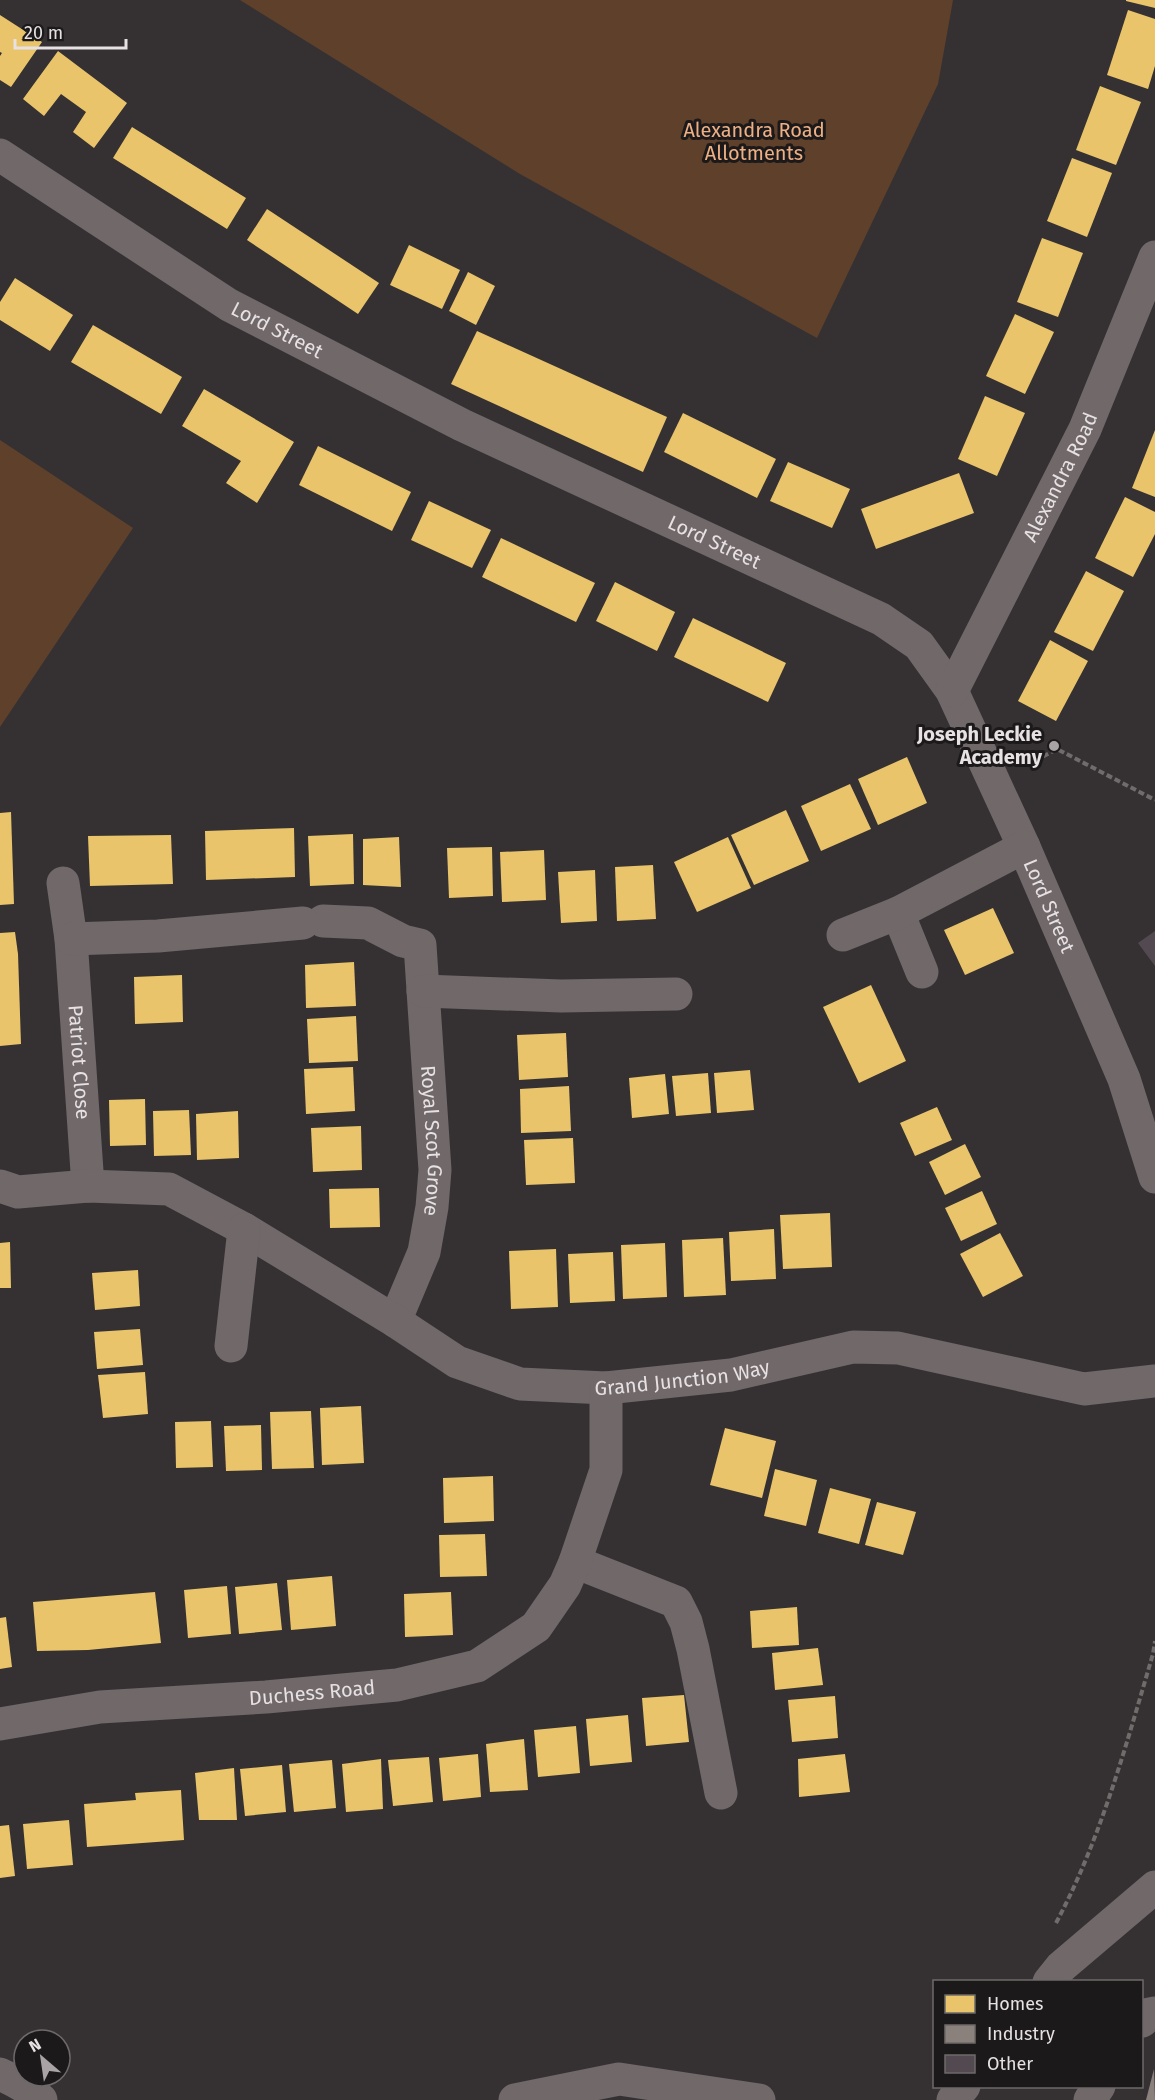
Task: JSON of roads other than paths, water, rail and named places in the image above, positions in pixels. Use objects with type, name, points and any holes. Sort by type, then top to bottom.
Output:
[{"type":"street","name":"Lord Street","points":[[0,155],[229,305],[462,426],[881,619],[919,645],[952,691],[1024,847],[1124,1079],[1155,1177]]},
{"type":"street","name":"Alexandra Road","points":[[952,691],[1085,429],[1155,257]]},
{"type":"street","points":[[843,934],[898,913],[1024,847]]},
{"type":"street","name":"Patriot Close","points":[[63,883],[71,939],[88,1186]]},
{"type":"street","points":[[898,913],[922,972]]},
{"type":"street","name":"Royal Scot Grove","points":[[71,939],[158,936],[313,922],[368,923],[403,941],[420,945],[435,1170],[432,1207],[424,1252],[395,1321]]},
{"type":"street","points":[[423,991],[561,996],[676,994]]},
{"type":"street","name":"Grand Junction Way","points":[[0,1186],[18,1192],[88,1186],[169,1189],[244,1229],[395,1321],[457,1362],[520,1383],[606,1388],[731,1375],[853,1347],[898,1348],[1084,1389],[1155,1381]]},
{"type":"street","points":[[231,1346],[244,1229]]},
{"type":"street","name":"Duchess Road","points":[[0,1724],[100,1707],[398,1685],[477,1666],[536,1627],[565,1586],[606,1470],[606,1388]]},
{"type":"street","points":[[575,1562],[676,1602],[686,1622],[693,1649],[721,1793]]},
{"type":"street","points":[[1051,1980],[1061,1967],[1155,1887]]},
{"type":"street","points":[[0,2074],[16,2081],[41,2100]]},
{"type":"street","points":[[515,2100],[619,2079],[759,2100]]},
{"type":"place","name":"Joseph Leckie Academy","points":[[1054,746]]},
{"type":"park label","name":"Alexandra Road Allotments","points":[[754,142]]}]
